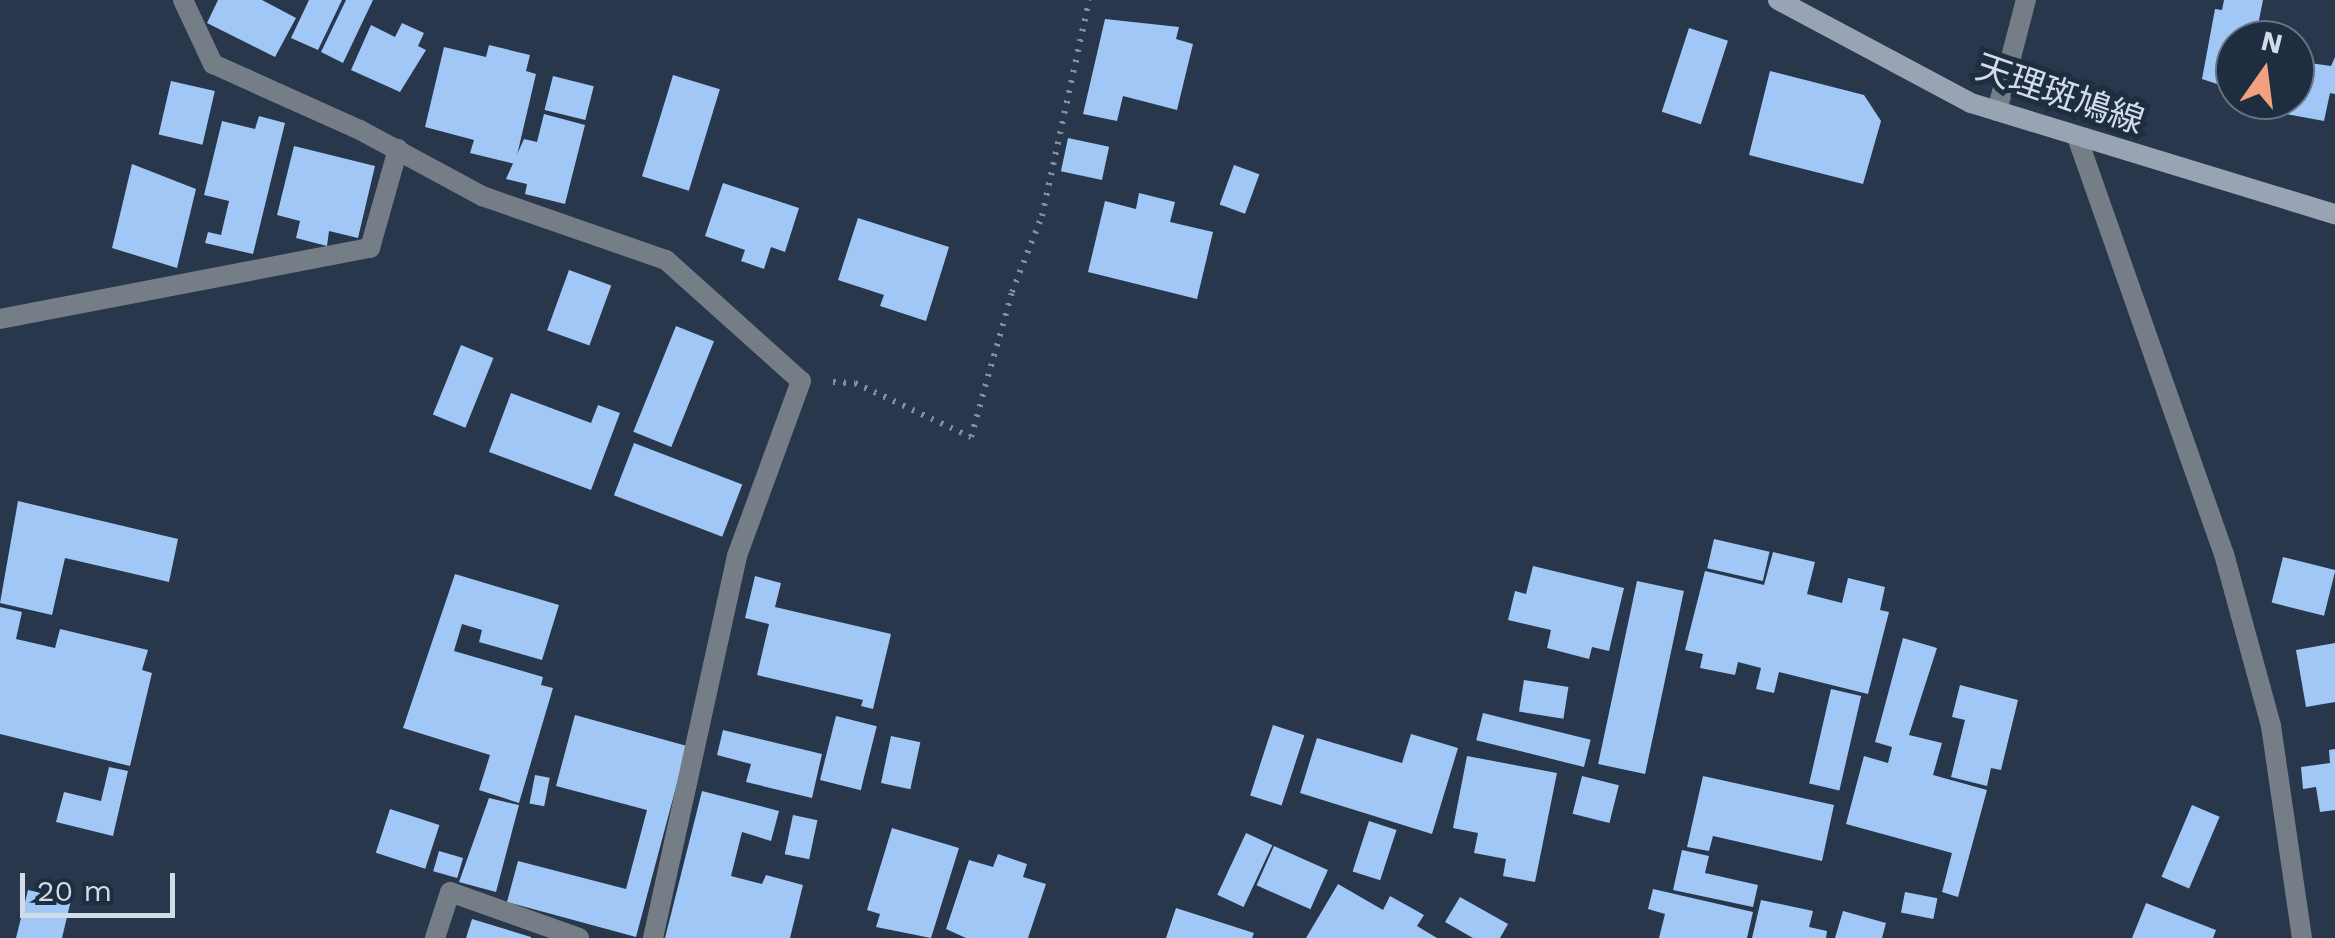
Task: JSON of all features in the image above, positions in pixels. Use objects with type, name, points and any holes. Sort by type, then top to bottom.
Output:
[{"type":"main road","name":"天理斑鳩線","points":[[1778,0],[1997,112],[2335,214]]},
{"type":"street","points":[[183,0],[213,64],[398,149],[482,196],[666,260],[801,380],[738,556],[652,938]]},
{"type":"street","points":[[1997,112],[2026,0]]},
{"type":"street","points":[[2076,138],[2224,554],[2271,726],[2302,938]]},
{"type":"street","points":[[0,319],[370,248],[398,149]]},
{"type":"street","points":[[435,938],[450,892],[579,938]]},
{"type":"path","points":[[801,380],[855,382],[971,437],[1012,292],[1042,216],[1089,0]]},
{"type":"building","points":[[218,0],[262,0],[296,18],[275,57],[207,23]]},
{"type":"building","points":[[309,0],[342,0],[318,50],[291,38]]},
{"type":"building","points":[[346,0],[373,0],[343,63],[321,52]]},
{"type":"building","points":[[2224,0],[2263,0],[2259,20],[2215,20],[2215,83],[2202,79],[2215,9],[2222,10]]},
{"type":"building","points":[[1105,19],[1179,27],[1176,39],[1193,44],[1177,110],[1123,96],[1117,121],[1083,114]]},
{"type":"building","points":[[402,23],[424,33],[418,46],[426,50],[400,92],[351,70],[371,25],[395,37]]},
{"type":"building","points":[[1689,28],[1728,41],[1701,124],[1662,112]]},
{"type":"building","points":[[489,45],[530,55],[526,71],[536,74],[515,164],[470,153],[474,140],[425,127],[444,47],[486,57]]},
{"type":"building","points":[[2335,57],[2335,94],[2330,93],[2324,121],[2315,119],[2315,64],[2331,66]]},
{"type":"building","points":[[1770,71],[1864,95],[1881,121],[1863,184],[1749,155]]},
{"type":"building","points":[[673,75],[720,89],[689,191],[642,176]]},
{"type":"building","points":[[553,76],[594,86],[585,120],[545,110]]},
{"type":"building","points":[[171,81],[215,91],[202,145],[159,135]]},
{"type":"building","points":[[544,114],[585,125],[565,204],[525,194],[527,184],[506,179],[524,139],[537,142]]},
{"type":"building","points":[[259,116],[285,123],[253,254],[205,243],[208,232],[221,235],[229,201],[204,195],[222,121],[255,129]]},
{"type":"building","points":[[1068,138],[1109,147],[1102,180],[1061,171]]},
{"type":"building","points":[[294,146],[375,166],[358,238],[329,231],[327,246],[296,238],[300,221],[277,215]]},
{"type":"building","points":[[132,164],[196,189],[177,268],[112,248]]},
{"type":"building","points":[[1234,165],[1259,174],[1245,214],[1220,204]]},
{"type":"building","points":[[723,183],[799,208],[785,252],[771,247],[764,269],[741,261],[745,250],[705,236]]},
{"type":"building","points":[[1139,193],[1175,202],[1170,222],[1213,232],[1197,299],[1088,272],[1105,201],[1136,209]]},
{"type":"building","points":[[858,218],[949,247],[926,321],[880,306],[884,295],[838,280]]},
{"type":"building","points":[[569,270],[611,285],[589,346],[547,330]]},
{"type":"building","points":[[676,326],[714,341],[671,447],[633,432]]},
{"type":"building","points":[[461,345],[493,358],[465,428],[433,415]]},
{"type":"building","points":[[511,393],[591,423],[598,405],[620,413],[591,490],[489,452]]},
{"type":"building","points":[[634,443],[742,485],[722,537],[614,495]]},
{"type":"building","points":[[18,501],[178,539],[169,582],[65,558],[52,615],[0,603]]},
{"type":"building","points":[[1714,539],[1770,552],[1763,581],[1707,568]]},
{"type":"building","points":[[1773,552],[1815,562],[1807,594],[1842,603],[1848,578],[1885,587],[1880,610],[1889,612],[1868,694],[1779,672],[1774,693],[1756,689],[1761,668],[1738,662],[1735,675],[1700,668],[1703,654],[1685,650],[1705,571],[1764,585]]},
{"type":"building","points":[[2283,557],[2335,570],[2324,616],[2272,603]]},
{"type":"building","points":[[1533,566],[1624,588],[1609,651],[1592,647],[1589,659],[1547,648],[1551,630],[1508,620],[1515,591],[1526,594]]},
{"type":"building","points":[[455,574],[559,605],[542,660],[479,642],[482,630],[462,624],[454,651],[543,677],[541,685],[553,688],[519,803],[479,790],[490,755],[403,728]]},
{"type":"building","points":[[755,576],[781,583],[775,607],[891,634],[873,709],[861,706],[863,700],[757,675],[769,624],[745,618]]},
{"type":"building","points":[[1637,581],[1684,591],[1645,774],[1598,764]]},
{"type":"building","points":[[0,607],[22,612],[16,639],[55,648],[60,629],[148,650],[142,670],[152,673],[130,766],[0,734]]},
{"type":"building","points":[[1903,638],[1937,648],[1909,735],[1942,743],[1933,775],[1987,790],[1958,897],[1942,892],[1952,853],[1846,824],[1864,756],[1888,763],[1892,747],[1875,742]]},
{"type":"building","points":[[2335,643],[2335,702],[2306,707],[2296,650]]},
{"type":"building","points":[[1524,680],[1568,687],[1563,719],[1519,712]]},
{"type":"building","points":[[1960,685],[2018,700],[2001,770],[1991,768],[1987,786],[1951,777],[1965,720],[1952,717]]},
{"type":"building","points":[[1831,689],[1861,696],[1839,790],[1809,784]]},
{"type":"building","points":[[1483,713],[1591,740],[1584,767],[1476,740]]},
{"type":"building","points":[[575,715],[687,746],[636,937],[507,902],[518,861],[626,889],[647,810],[556,786]]},
{"type":"building","points":[[836,716],[877,726],[861,790],[820,780]]},
{"type":"building","points":[[1273,725],[1304,735],[1282,806],[1250,795]]},
{"type":"building","points":[[723,730],[822,754],[812,798],[746,782],[751,764],[717,755]]},
{"type":"building","points":[[1411,734],[1458,748],[1432,834],[1300,793],[1317,738],[1402,763]]},
{"type":"building","points":[[891,736],[920,742],[910,789],[881,783]]},
{"type":"building","points":[[2335,749],[2335,810],[2320,812],[2316,787],[2303,789],[2301,767],[2330,763],[2329,750]]},
{"type":"building","points":[[1467,756],[1557,773],[1535,882],[1503,876],[1506,859],[1474,853],[1478,833],[1453,828]]},
{"type":"building","points":[[109,767],[128,771],[113,836],[56,822],[64,792],[101,801]]},
{"type":"building","points":[[535,775],[550,778],[544,806],[529,803]]},
{"type":"building","points":[[1582,776],[1619,785],[1609,823],[1573,814]]},
{"type":"building","points":[[1703,776],[1834,805],[1822,861],[1713,836],[1709,851],[1687,847]]},
{"type":"building","points":[[702,791],[779,811],[771,841],[742,832],[731,876],[762,884],[766,875],[803,885],[790,938],[665,938]]},
{"type":"building","points":[[489,798],[519,805],[496,892],[459,882]]},
{"type":"building","points":[[2192,805],[2220,817],[2189,889],[2162,877]]},
{"type":"building","points":[[390,809],[439,825],[425,869],[376,853]]},
{"type":"building","points":[[793,815],[817,820],[809,859],[785,854]]},
{"type":"building","points":[[1369,821],[1397,830],[1380,880],[1353,871]]},
{"type":"building","points":[[892,828],[959,848],[931,938],[876,927],[880,914],[867,910]]},
{"type":"building","points":[[1246,833],[1272,845],[1244,907],[1217,895]]},
{"type":"building","points":[[1274,846],[1328,870],[1310,909],[1257,885]]},
{"type":"building","points":[[1682,850],[1709,856],[1705,873],[1758,885],[1753,907],[1673,890]]},
{"type":"building","points":[[439,851],[463,858],[457,878],[433,871]]},
{"type":"building","points":[[998,854],[1027,864],[1023,877],[1046,884],[1028,938],[966,938],[946,929],[969,860],[993,867]]},
{"type":"building","points":[[1338,884],[1383,910],[1390,896],[1424,915],[1417,926],[1437,938],[1306,938]]},
{"type":"building","points":[[1653,889],[1753,912],[1747,938],[1659,938],[1665,914],[1648,909]]},
{"type":"building","points":[[28,890],[71,900],[62,938],[16,938]]},
{"type":"building","points":[[1905,892],[1937,898],[1933,919],[1901,913]]},
{"type":"building","points":[[1460,897],[1508,924],[1500,938],[1473,938],[1445,922]]},
{"type":"building","points":[[1761,900],[1813,911],[1809,927],[1827,931],[1826,938],[1752,938]]},
{"type":"building","points":[[2146,903],[2216,930],[2213,938],[2132,938]]},
{"type":"building","points":[[1176,908],[1254,933],[1252,938],[1166,938]]},
{"type":"building","points":[[1843,911],[1886,923],[1882,938],[1835,938]]},
{"type":"building","points":[[472,919],[531,937],[531,938],[466,938]]}]
